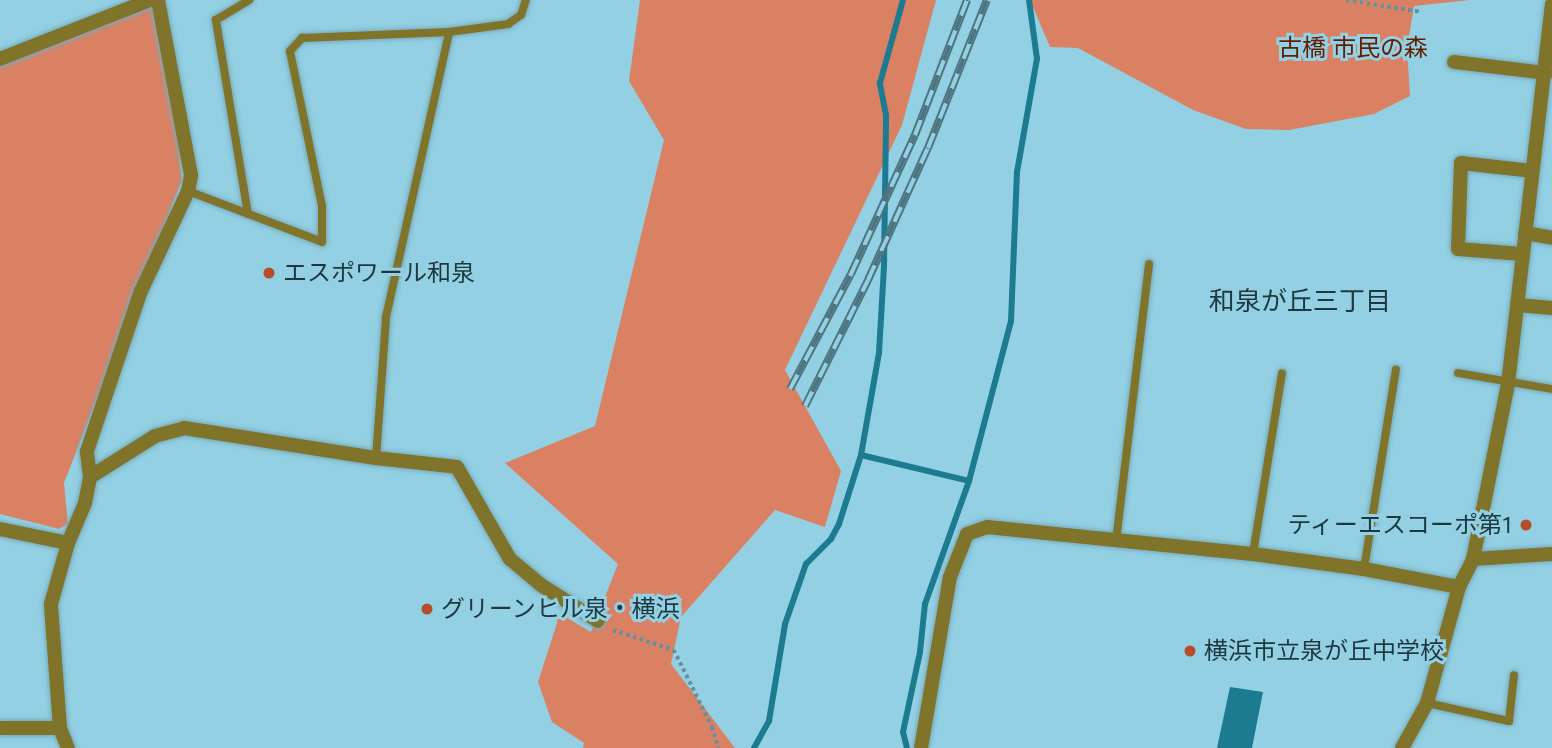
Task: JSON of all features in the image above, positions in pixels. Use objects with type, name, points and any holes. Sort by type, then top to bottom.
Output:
[{"type":"street","points":[[0,59],[150,0]]},
{"type":"street","points":[[68,748],[60,727],[51,604],[68,542],[85,503],[90,477],[87,451],[141,291],[188,191],[190,160],[158,0]]},
{"type":"street","points":[[1402,748],[1427,703],[1459,587],[1473,559],[1508,384],[1532,171],[1546,123],[1546,72],[1552,5]]},
{"type":"street","points":[[1454,62],[1546,72]]},
{"type":"street","points":[[1522,254],[1458,249],[1461,163],[1532,171]]},
{"type":"street","points":[[1525,233],[1552,238]]},
{"type":"street","points":[[1517,305],[1552,308]]},
{"type":"street","points":[[90,477],[155,436],[184,428],[376,458],[457,467],[510,559],[541,585],[598,621]]},
{"type":"street","points":[[921,748],[950,577],[967,534],[987,527],[1253,554],[1364,569],[1459,587]]},
{"type":"street","points":[[0,528],[68,542]]},
{"type":"street","points":[[1473,559],[1552,554]]},
{"type":"street","points":[[0,728],[60,727]]},
{"type":"lane","points":[[248,215],[216,20],[249,0]]},
{"type":"lane","points":[[188,191],[322,242],[322,206],[290,51],[302,38],[449,32],[512,22],[522,15],[526,0]]},
{"type":"lane","points":[[376,458],[386,317],[449,32]]},
{"type":"lane","points":[[1116,541],[1149,264]]},
{"type":"lane","points":[[1364,569],[1396,370]]},
{"type":"lane","points":[[1253,554],[1282,373]]},
{"type":"lane","points":[[1458,373],[1508,384],[1552,389]]},
{"type":"lane","points":[[1427,703],[1509,721],[1514,675]]},
{"type":"path","points":[[1346,0],[1422,12]]},
{"type":"path","points":[[621,635],[674,650],[712,727],[719,748]]},
{"type":"green space","points":[[640,0],[936,0],[902,125],[785,370],[841,471],[825,527],[775,510],[681,617],[671,664],[735,748],[583,748],[584,743],[552,722],[538,682],[557,623],[557,612],[591,632],[618,564],[505,463],[595,426],[664,140],[629,81]]},
{"type":"green space","name":"古橋 市民の森","points":[[1030,0],[1470,0],[1414,6],[1407,48],[1410,96],[1374,114],[1289,130],[1246,129],[1193,110],[1078,48],[1050,47]]},
{"type":"green space","points":[[144,6],[153,9],[169,62],[182,180],[64,483],[68,524],[59,529],[0,514],[0,64]]},
{"type":"water","points":[[1230,687],[1263,692],[1252,748],[1217,748]]},
{"type":"waterway","points":[[861,455],[879,353],[884,266],[886,115],[880,83],[903,0]]},
{"type":"waterway","points":[[754,748],[769,721],[785,624],[806,564],[831,539],[839,524],[861,455],[969,481],[1011,321],[1017,172],[1037,59],[1029,0]]},
{"type":"waterway","points":[[907,748],[903,732],[920,652],[925,604],[969,481]]},
{"type":"railway","points":[[790,389],[851,274],[915,135],[967,0]]},
{"type":"railway","points":[[805,406],[868,280],[928,148],[987,0]]},
{"type":"place","name":"エスポワール和泉","points":[[269,273]]},
{"type":"place","name":"ティーエスコーポ第1","points":[[1526,525]]},
{"type":"place","name":"グリーンヒル泉・横浜","points":[[427,609]]},
{"type":"place","name":"横浜市立泉が丘中学校","points":[[1190,651]]},
{"type":"district","name":"和泉が丘三丁目","points":[[1300,302]]}]
